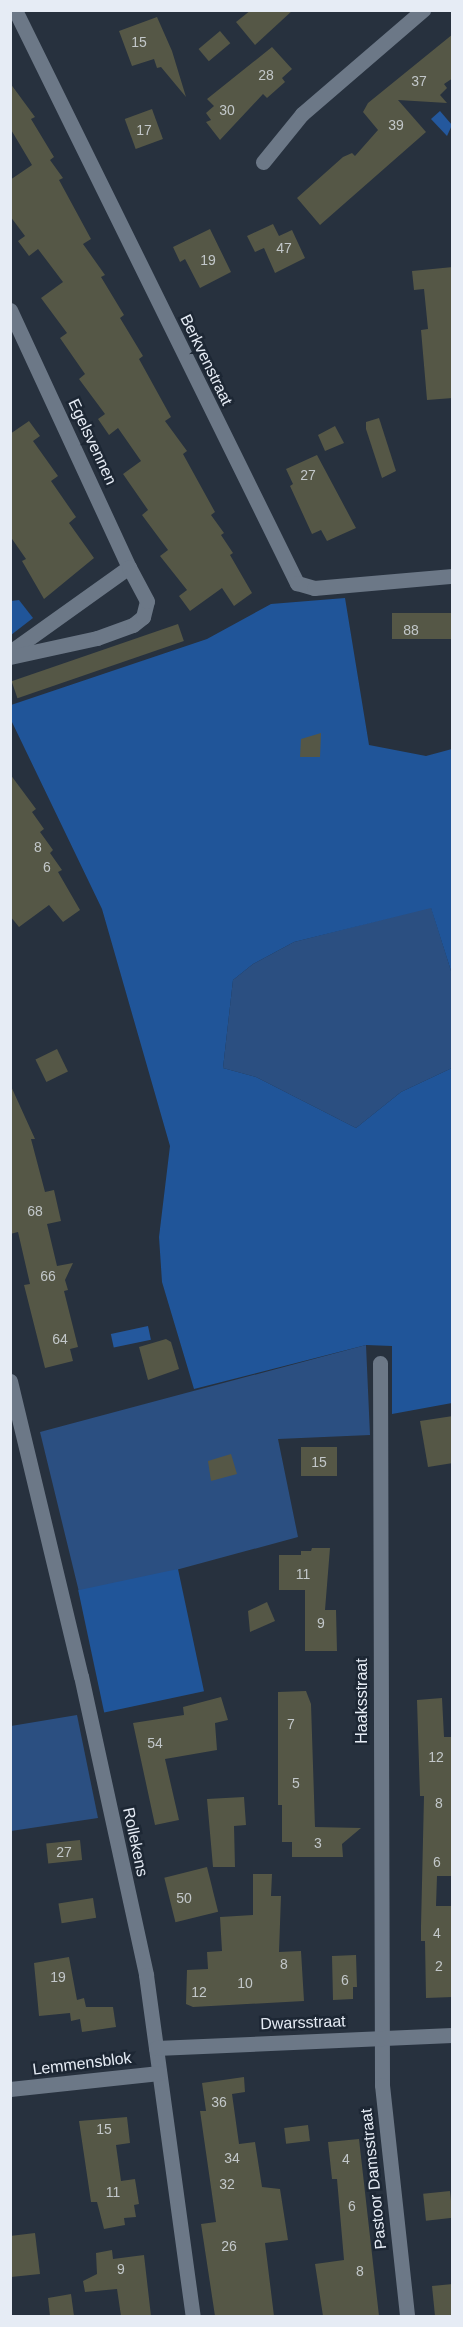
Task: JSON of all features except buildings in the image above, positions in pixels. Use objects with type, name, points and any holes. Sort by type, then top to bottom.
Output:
[{"type":"street","name":"Berkvenstraat","points":[[15,10],[297,584],[314,588],[453,576]]},
{"type":"street","points":[[263,162],[302,114],[423,10]]},
{"type":"street","name":"Egelsvennen","points":[[10,310],[16,336],[147,601],[143,617],[133,625],[97,638],[10,654]]},
{"type":"street","name":"Egelsvennen","points":[[10,654],[129,567]]},
{"type":"street","name":"Haaksstraat","points":[[380,1363],[384,2038]]},
{"type":"street","name":"Rollekens","points":[[10,1381],[81,1676],[146,1976],[193,2316]]},
{"type":"street","name":"Dwarsstraat","points":[[156,2048],[453,2035]]},
{"type":"street","name":"Pastoor Damsstraat","points":[[384,2038],[382,2085],[407,2316]]},
{"type":"street","name":"Lemmensblok","points":[[10,2089],[159,2073]]},
{"type":"shaded area","points":[[440,111],[452,125],[447,136],[431,119]]},
{"type":"shaded area","points":[[345,598],[369,745],[426,756],[452,749],[452,974],[431,908],[294,942],[253,964],[233,980],[223,1068],[256,1077],[356,1128],[401,1092],[452,1068],[452,1403],[392,1414],[392,1346],[366,1345],[194,1389],[162,1282],[159,1237],[170,1146],[102,909],[11,720],[11,705],[207,639],[271,604]]},
{"type":"shaded area","points":[[19,600],[33,618],[11,635],[11,601]]},
{"type":"shaded area","points":[[431,907],[452,974],[452,1068],[401,1092],[356,1128],[256,1077],[223,1068],[233,980],[253,964],[294,942]]},
{"type":"shaded area","points":[[148,1326],[151,1340],[114,1348],[111,1334]]},
{"type":"shaded area","points":[[366,1345],[370,1435],[278,1439],[298,1537],[80,1596],[40,1432]]},
{"type":"shaded area","points":[[178,1569],[204,1691],[104,1712],[78,1590]]},
{"type":"shaded area","points":[[77,1715],[98,1818],[11,1831],[11,1726]]}]
